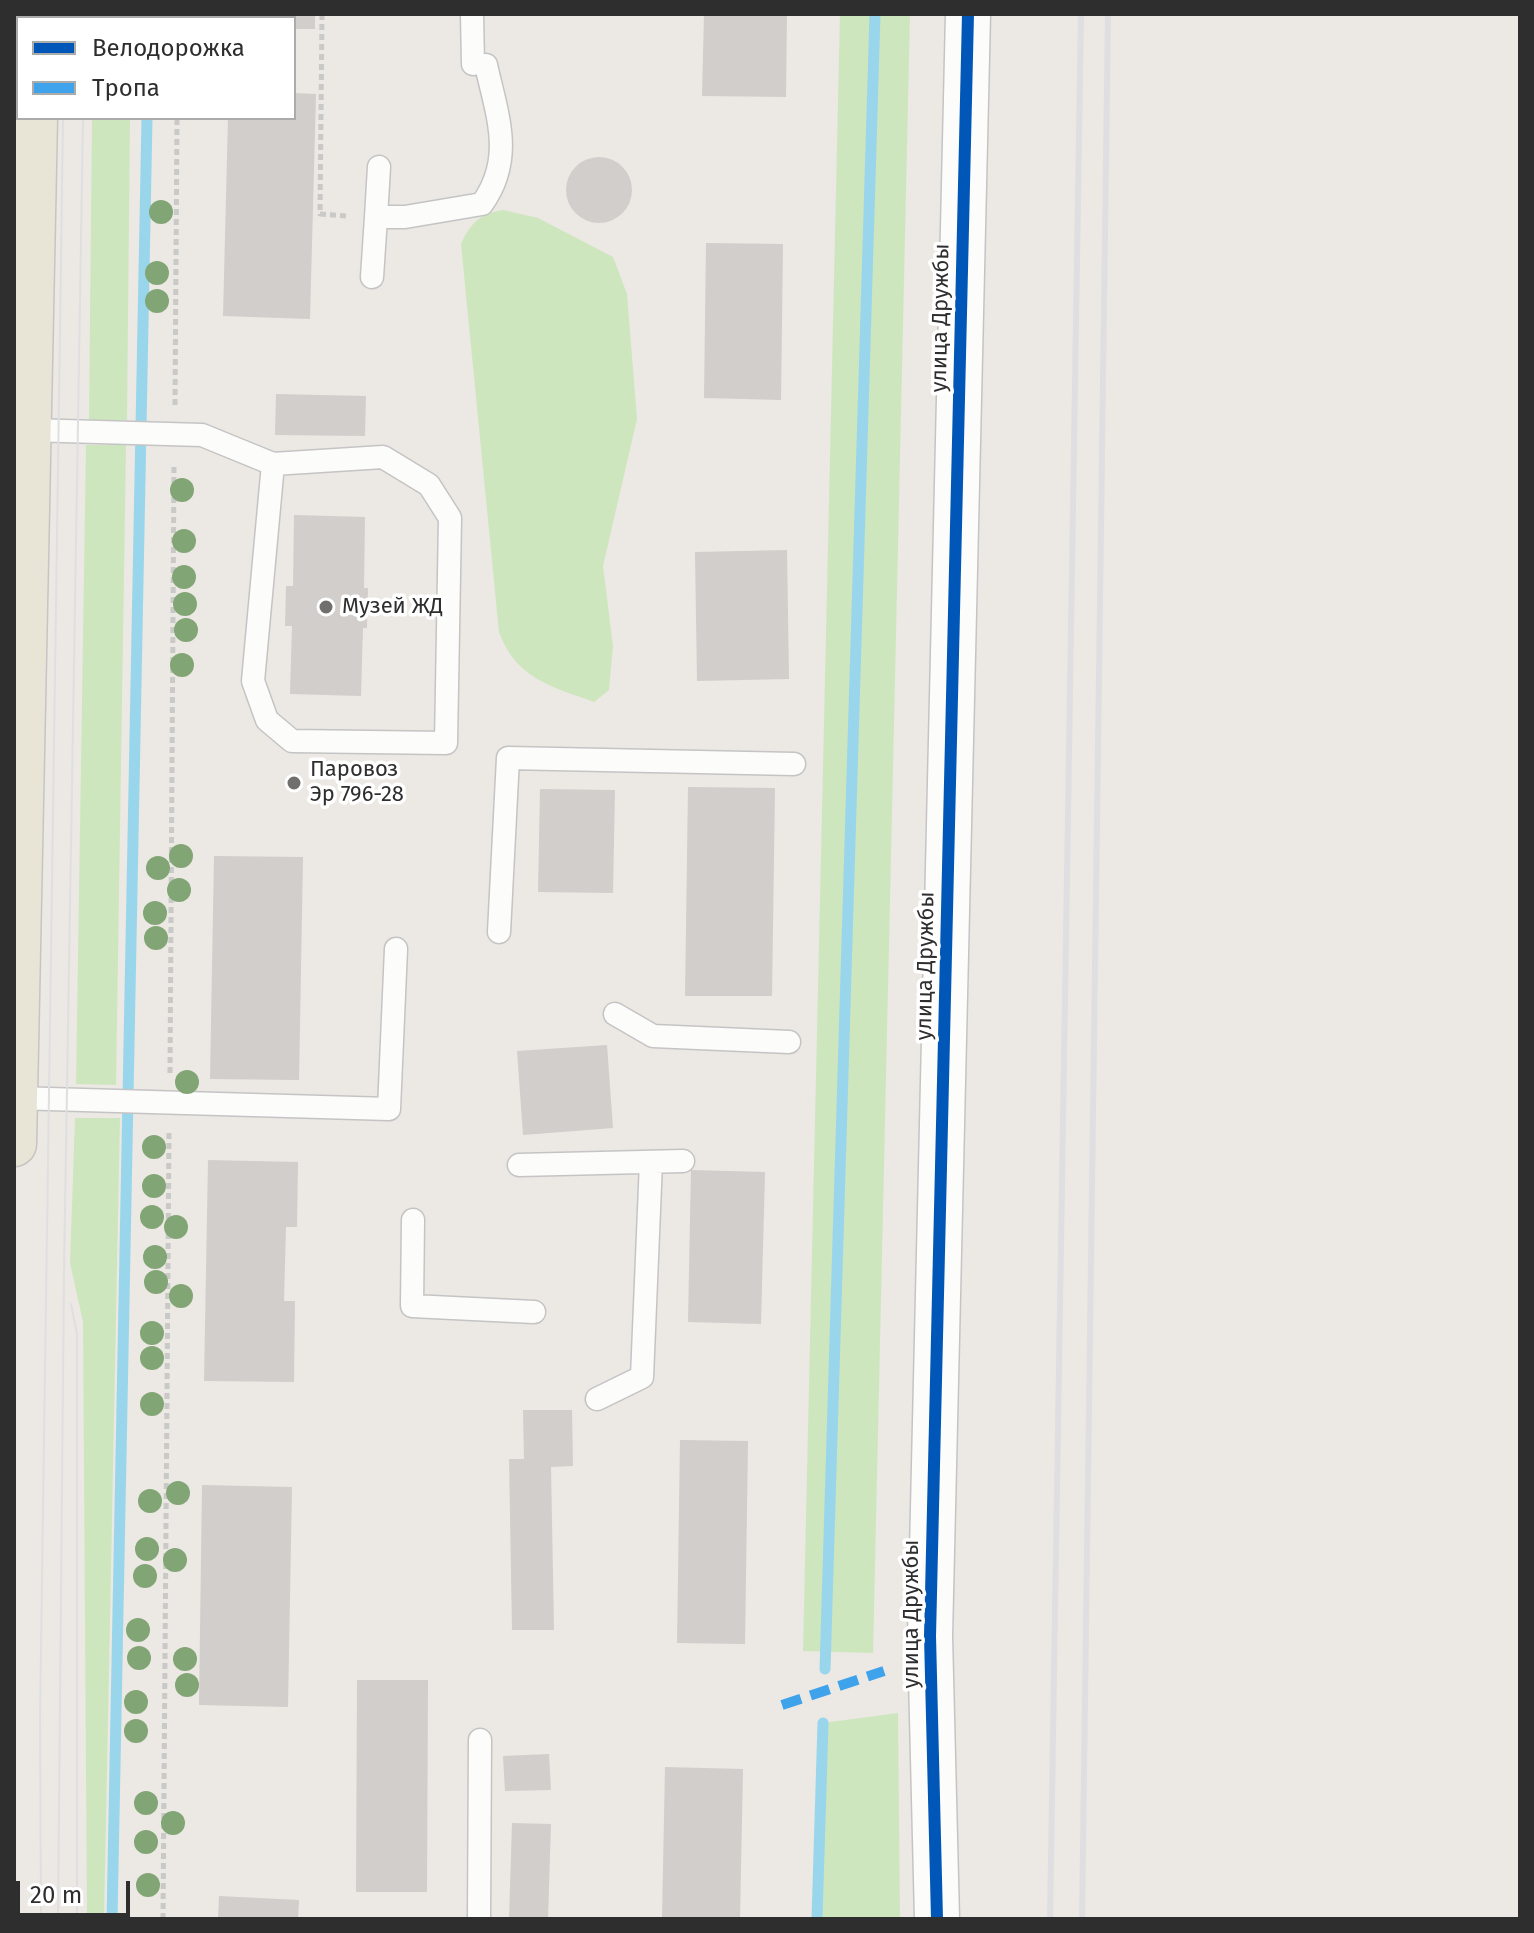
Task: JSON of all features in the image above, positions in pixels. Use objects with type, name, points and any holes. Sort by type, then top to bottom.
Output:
[{"type":"main road","points":[[14,1144],[35,120]]},
{"type":"street","name":"улица Дружбы","points":[[937,1919],[930,1636],[968,14]]},
{"type":"lane","points":[[376,217],[405,217],[482,204],[494,187],[503,144],[480,64],[472,14]]},
{"type":"lane","points":[[372,277],[379,167]]},
{"type":"lane","points":[[29,430],[202,435],[273,464],[383,457],[429,485],[450,518],[446,743],[292,741],[267,720],[253,681],[273,464]]},
{"type":"lane","points":[[499,932],[508,758],[794,764]]},
{"type":"lane","points":[[15,1098],[389,1109],[396,949]]},
{"type":"lane","points":[[615,1014],[653,1036],[789,1042]]},
{"type":"lane","points":[[519,1165],[683,1161]]},
{"type":"lane","points":[[597,1399],[642,1377],[651,1162]]},
{"type":"lane","points":[[413,1220],[412,1306],[534,1312]]},
{"type":"lane","points":[[479,1919],[480,1740]]},
{"type":"path","points":[[322,14],[320,214],[376,217]]},
{"type":"path","points":[[163,1919],[177,120]]},
{"type":"green space","points":[[840,14],[910,14],[873,1653],[803,1651]]},
{"type":"green space","points":[[92,120],[130,120],[127,420],[89,420]]},
{"type":"green space","points":[[503,210],[538,218],[613,257],[627,294],[637,419],[603,566],[613,646],[609,690],[594,702],[550,685],[525,671],[506,648],[499,632],[461,244],[477,220]]},
{"type":"green space","points":[[86,445],[126,445],[116,1085],[76,1084]]},
{"type":"green space","points":[[75,1118],[120,1118],[104,1919],[87,1919],[83,1322],[70,1263]]},
{"type":"green space","points":[[898,1713],[900,1919],[817,1919],[823,1723]]},
{"type":"building","points":[[315,14],[315,29],[296,29],[296,16],[235,16]]},
{"type":"building","points":[[704,14],[787,14],[786,97],[702,96]]},
{"type":"building","points":[[296,93],[316,94],[310,319],[223,316],[228,120],[296,120]]},
{"type":"building","points":[[599,157],[612,160],[622,167],[629,177],[632,190],[629,203],[622,213],[612,220],[599,223],[586,220],[576,213],[569,203],[566,190],[569,177],[576,167],[586,160]]},
{"type":"building","points":[[706,243],[783,244],[781,400],[704,398]]},
{"type":"building","points":[[276,394],[366,396],[365,436],[275,435]]},
{"type":"building","name":"Музей ЖД","points":[[294,515],[365,517],[364,588],[368,588],[367,628],[363,628],[361,696],[290,694],[292,626],[285,626],[286,586],[293,586]]},
{"type":"building","points":[[787,550],[789,679],[697,681],[695,552]]},
{"type":"building","points":[[688,787],[775,788],[772,996],[685,996]]},
{"type":"building","points":[[540,789],[615,790],[613,893],[538,892]]},
{"type":"building","points":[[214,856],[303,857],[299,1080],[210,1079]]},
{"type":"building","points":[[607,1045],[613,1128],[523,1135],[517,1051]]},
{"type":"building","points":[[208,1160],[298,1162],[297,1227],[286,1227],[284,1301],[295,1301],[294,1382],[204,1381]]},
{"type":"building","points":[[691,1170],[765,1172],[761,1324],[688,1322]]},
{"type":"building","points":[[523,1410],[572,1410],[573,1466],[551,1467],[554,1630],[512,1630],[509,1459],[524,1459]]},
{"type":"building","points":[[680,1440],[748,1441],[745,1644],[677,1643]]},
{"type":"building","points":[[202,1485],[292,1487],[288,1707],[199,1705]]},
{"type":"building","points":[[357,1680],[428,1680],[427,1892],[356,1892]]},
{"type":"building","points":[[549,1754],[551,1790],[505,1791],[503,1756]]},
{"type":"building","points":[[665,1767],[743,1769],[740,1919],[662,1919]]},
{"type":"building","points":[[512,1823],[551,1824],[548,1919],[509,1919]]},
{"type":"building","points":[[219,1896],[299,1900],[298,1919],[218,1919]]},
{"type":"waterway","points":[[825,1669],[875,14]]},
{"type":"waterway","points":[[112,1919],[147,120]]},
{"type":"waterway","points":[[817,1919],[823,1723]]},
{"type":"tram line","points":[[41,1919],[40,1718],[63,120]]},
{"type":"tram line","points":[[58,1919],[64,1269],[83,120]]},
{"type":"tram line","points":[[71,1304],[77,1334],[77,1919]]},
{"type":"railway","points":[[1050,1919],[1081,14]]},
{"type":"railway","points":[[1082,1919],[1108,14]]},
{"type":"marked path","points":[[782,1705],[884,1671]]},
{"type":"cycle path","points":[[937,1919],[930,1636],[968,14]]},
{"type":"place","name":"Музей ЖД","points":[[326,607]]},
{"type":"place","name":"Паровоз Эр 796-28","points":[[294,783]]}]
